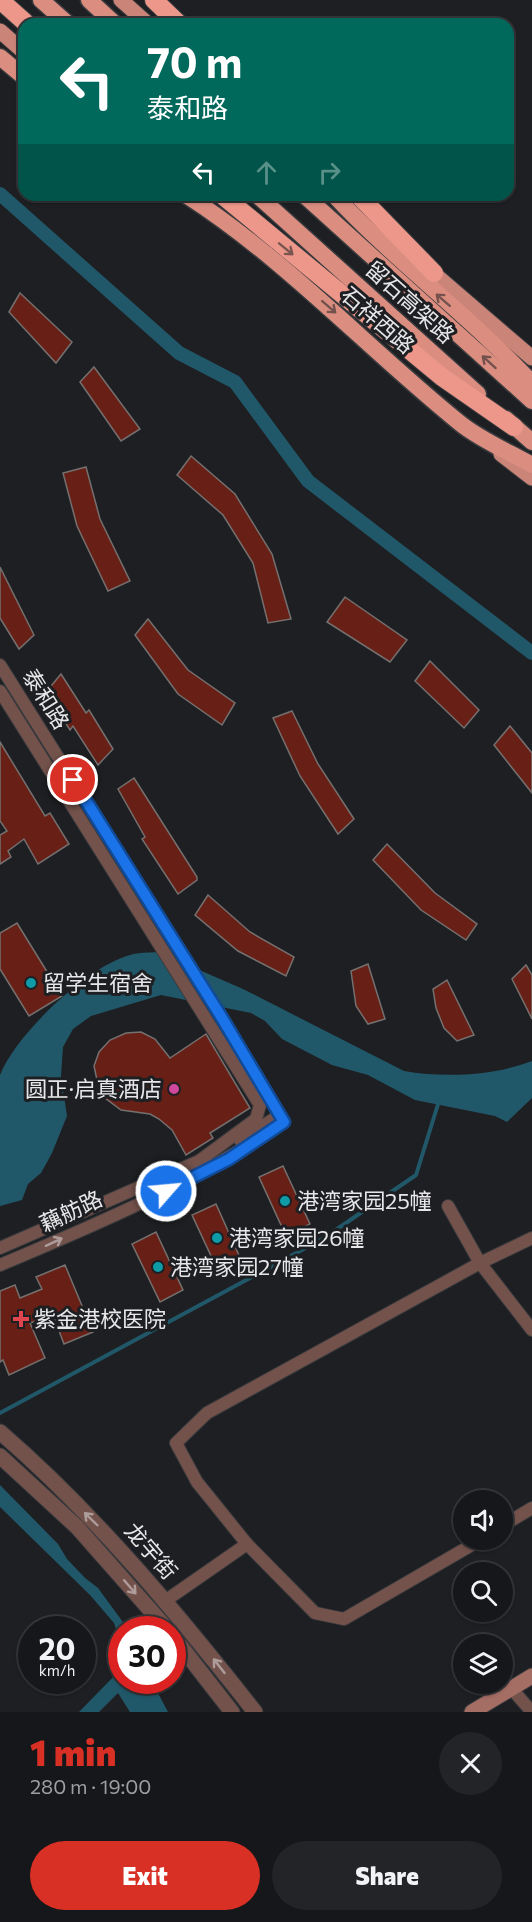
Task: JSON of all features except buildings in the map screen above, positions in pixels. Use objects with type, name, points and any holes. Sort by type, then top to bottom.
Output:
[{"type":"highway","points":[[0,0],[20,18]]},
{"type":"highway","points":[[41,0],[61,18]]},
{"type":"highway","points":[[89,0],[108,18]]},
{"type":"highway","points":[[154,0],[173,18]]},
{"type":"highway","points":[[0,57],[18,72]]},
{"type":"highway","points":[[195,201],[219,216]]},
{"type":"highway","points":[[229,201],[442,377],[514,427]]},
{"type":"highway","name":"留石高架路","points":[[264,201],[532,442]]},
{"type":"highway","name":"留石高架路","points":[[311,201],[532,401]]},
{"type":"highway","points":[[340,201],[367,231],[508,358],[532,383]]},
{"type":"highway","points":[[363,201],[434,273]]},
{"type":"highway","name":"石祥西路","points":[[219,216],[294,277],[462,425]]},
{"type":"highway","points":[[462,425],[532,465]]},
{"type":"main road","points":[[121,0],[141,18]]},
{"type":"main road","points":[[0,31],[18,47]]},
{"type":"main road","name":"石祥西路","points":[[201,201],[219,216]]},
{"type":"main road","points":[[350,201],[532,358]]},
{"type":"main road","name":"石祥西路","points":[[462,425],[532,478]]},
{"type":"main road","points":[[513,1687],[532,1676]]},
{"type":"main road","points":[[472,1712],[501,1694]]},
{"type":"street","name":"泰和路","points":[[0,665],[176,943],[282,1119]]},
{"type":"street","name":"泰和路","points":[[0,691],[4,707],[161,945],[260,1106],[256,1119],[199,1161]]},
{"type":"street","name":"藕舫路","points":[[0,1248],[199,1161],[282,1119]]},
{"type":"street","name":"藕舫路","points":[[0,1265],[166,1191],[229,1159],[282,1119]]},
{"type":"street","points":[[448,1206],[480,1263],[532,1330]]},
{"type":"street","points":[[463,1550],[344,1620],[315,1613],[247,1544],[197,1482],[177,1443],[207,1413],[480,1263],[532,1238]]},
{"type":"street","name":"龙宇街","points":[[5,1437],[108,1535],[255,1712]]},
{"type":"street","name":"龙宇街","points":[[0,1456],[77,1527],[156,1616]]},
{"type":"street","points":[[513,1519],[532,1508]]},
{"type":"street","points":[[165,1601],[247,1544]]},
{"type":"street","points":[[186,1653],[232,1712]]},
{"type":"street","points":[[513,1690],[532,1712]]},
{"type":"water","points":[[158,952],[243,989],[404,1071],[452,1075],[485,1073],[532,1061],[532,1098],[507,1122],[495,1116],[415,1100],[368,1075],[332,1065],[282,1039],[265,1021],[251,1013],[161,995],[91,1016],[73,1029],[63,1047],[61,1076],[67,1116],[52,1153],[41,1173],[28,1184],[22,1200],[0,1206],[0,1075],[8,1059],[21,1040],[55,1004],[94,973],[130,955]]},
{"type":"water","points":[[0,1485],[58,1544],[67,1559],[85,1578],[98,1588],[118,1616],[108,1616],[90,1595],[0,1507]]},
{"type":"water","points":[[108,1682],[108,1694],[117,1694],[99,1712],[79,1712]]},
{"type":"water","points":[[119,1694],[158,1694],[168,1712],[130,1712]]},
{"type":"waterway","points":[[0,194],[179,353],[235,382],[308,481],[532,653]]},
{"type":"waterway","points":[[0,1413],[324,1238],[416,1175],[439,1101]]},
{"type":"place","name":"留学生宿舍","points":[[31,983]]},
{"type":"place","name":"圆正·启真酒店","points":[[174,1089]]},
{"type":"place","name":"港湾家园25幢","points":[[285,1201]]},
{"type":"place","name":"港湾家园26幢","points":[[217,1238]]},
{"type":"place","name":"港湾家园27幢","points":[[158,1267]]},
{"type":"place","name":"紫金港校医院","points":[[21,1319]]},
{"type":"route","points":[[73,780],[222,1018],[284,1122],[229,1159],[166,1191]]}]
